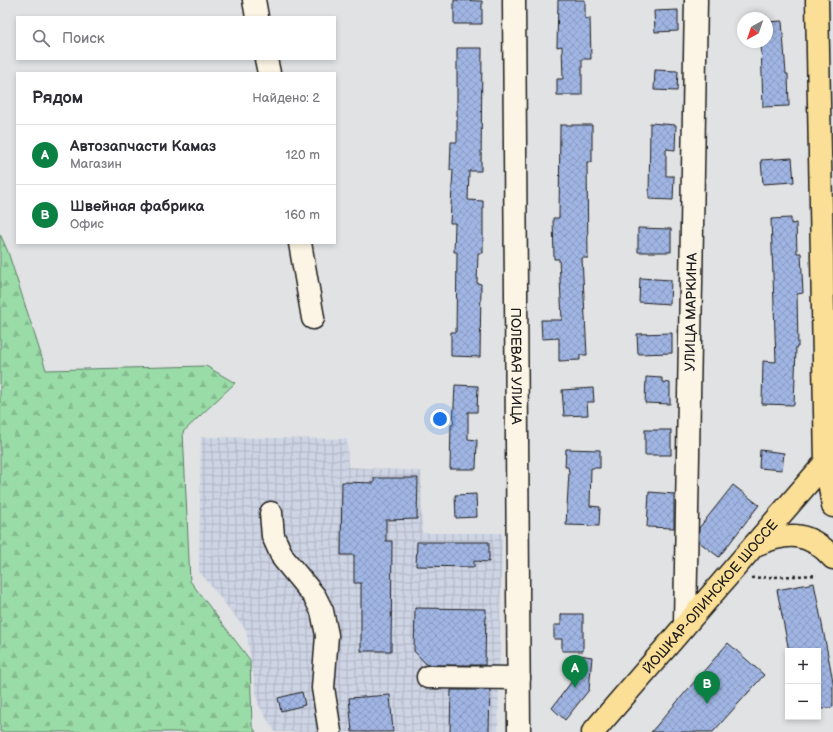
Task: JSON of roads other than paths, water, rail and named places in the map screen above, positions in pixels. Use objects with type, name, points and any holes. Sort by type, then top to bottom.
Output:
[{"type":"main road","points":[[817,0],[826,111],[826,462],[833,506]]},
{"type":"main road","name":"ЙОШКАР-ОЛИНСКОЕ ШОССЕ","points":[[593,732],[826,462]]},
{"type":"main road","points":[[755,545],[776,536],[792,535],[805,538],[820,546],[833,558]]},
{"type":"street","points":[[254,0],[257,16]]},
{"type":"street","name":"ПОЛЕВАЯ УЛИЦА","points":[[514,0],[519,732]]},
{"type":"street","name":"УЛИЦА МАРКИНА","points":[[685,624],[696,0]]},
{"type":"street","points":[[266,60],[269,72]]},
{"type":"street","points":[[300,244],[313,318]]},
{"type":"street","points":[[271,513],[273,536],[283,558],[315,597],[322,611],[327,635],[323,688],[330,732]]},
{"type":"street","points":[[428,677],[519,678]]},
{"type":"place","name":"Автозапчасти Камаз","points":[[575,688]]},
{"type":"place","name":"Швейная фабрика","points":[[707,704]]}]
